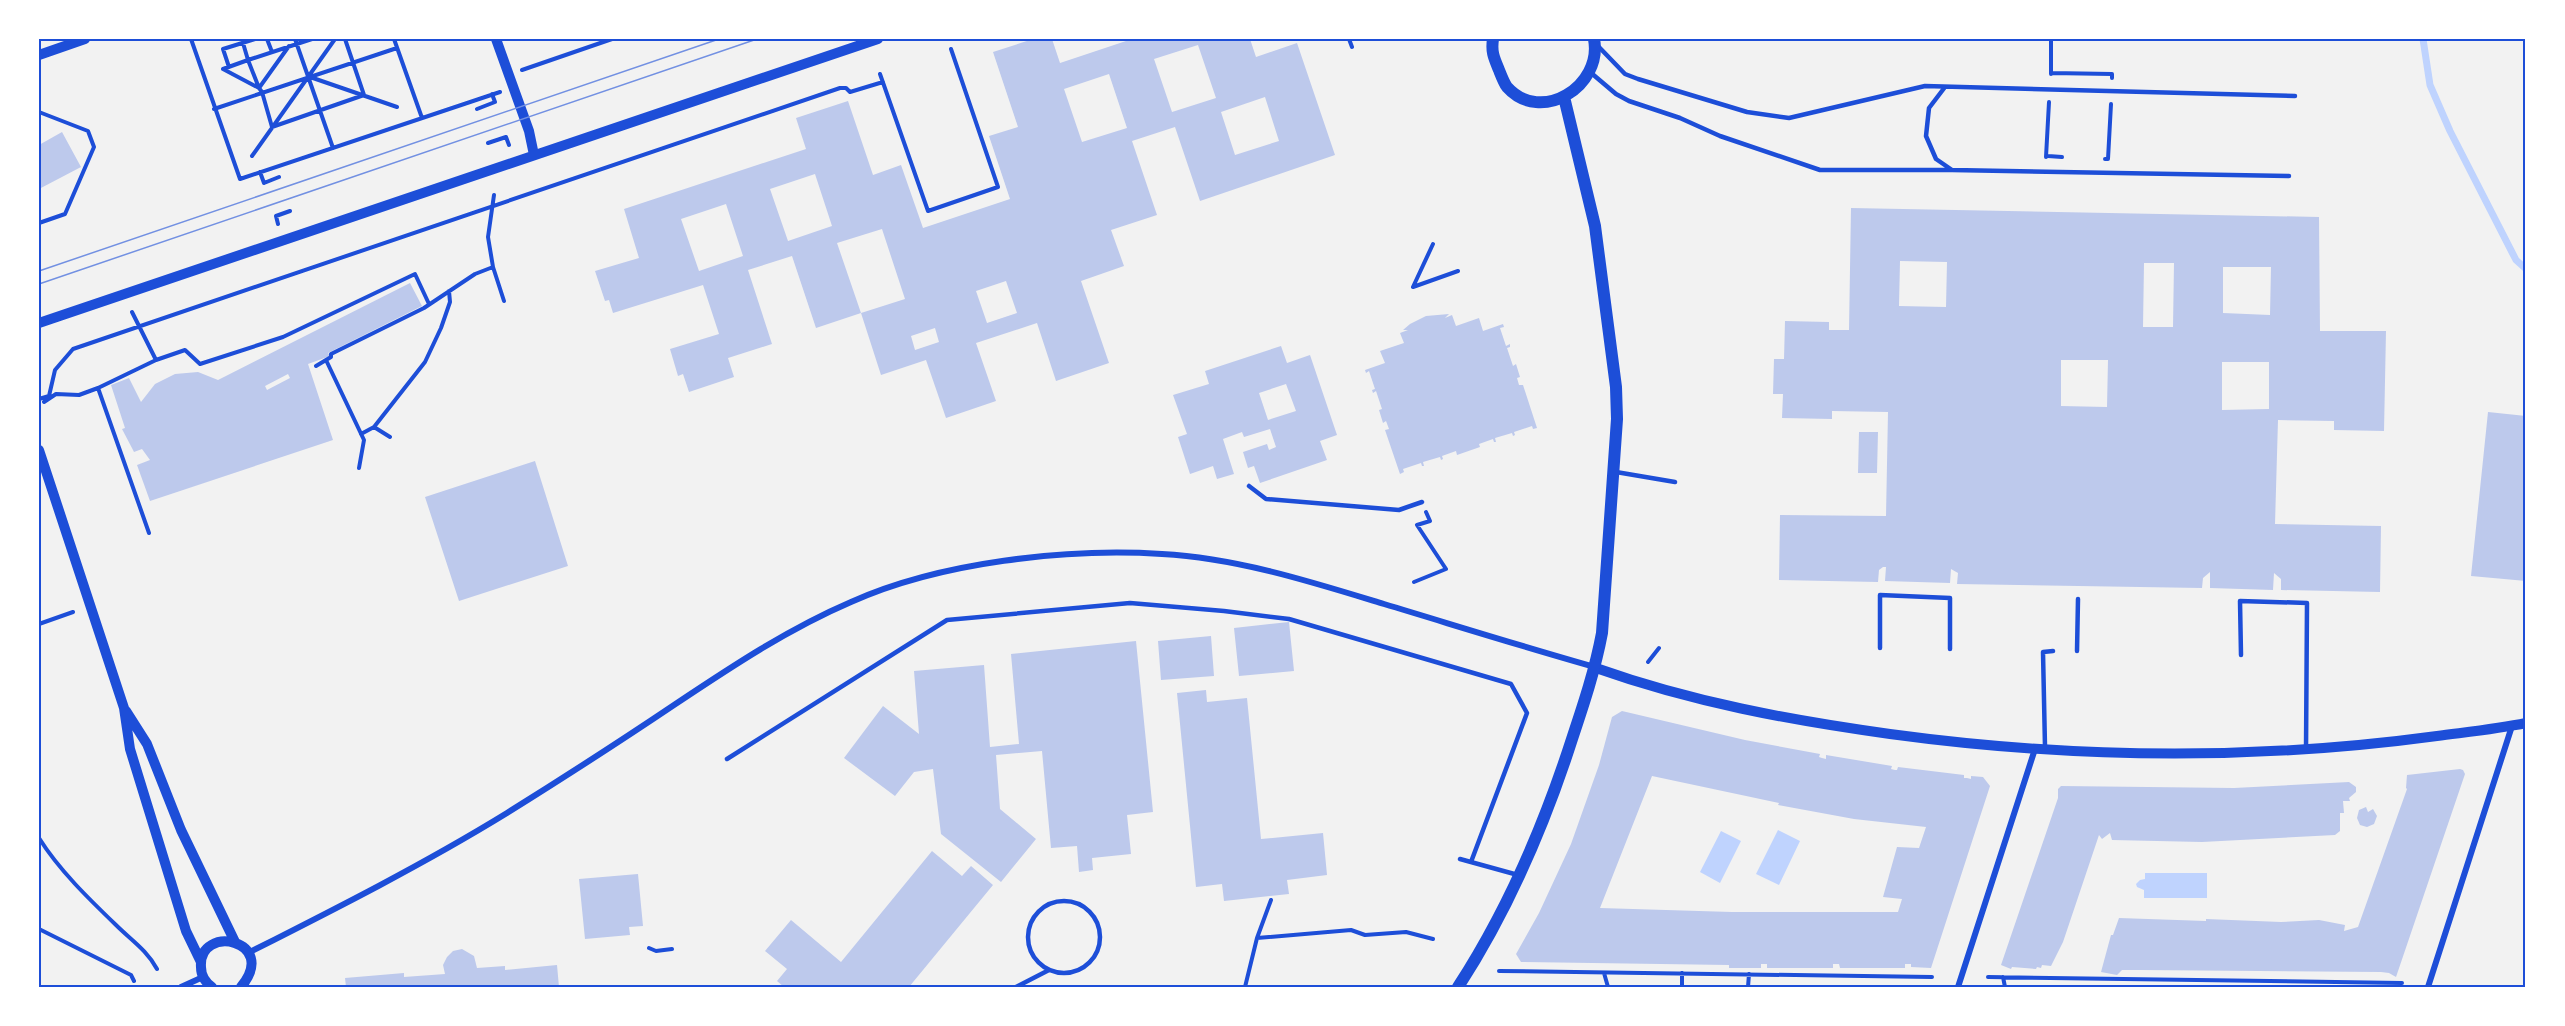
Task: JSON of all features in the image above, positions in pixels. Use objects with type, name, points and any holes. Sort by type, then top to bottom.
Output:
[{"type":"main road","points":[[1493,39],[1491,52],[1507,87],[1534,101],[1549,101],[1564,97],[1579,87],[1590,72],[1594,61],[1594,40]]},
{"type":"main road","points":[[1458,987],[1520,876],[1552,799],[1596,668],[1602,633],[1617,419],[1610,341],[1595,226],[1564,97]]},
{"type":"street","points":[[39,55],[85,39]]},
{"type":"street","points":[[496,39],[529,130],[534,155]]},
{"type":"street","points":[[39,323],[878,39]]},
{"type":"street","points":[[39,450],[124,708],[130,749],[186,931],[201,962],[203,977],[212,987]]},
{"type":"street","points":[[248,953],[505,814],[735,664],[791,631],[855,600],[916,580],[982,564],[1046,556],[1112,553],[1165,554],[1217,562],[1311,582],[1697,700],[1828,725],[1976,745],[2138,754],[2256,754],[2382,743],[2526,723]]},
{"type":"street","points":[[124,708],[147,744],[181,830],[235,942],[248,953],[251,961],[249,977],[241,987]]},
{"type":"street","points":[[2428,987],[2512,726]]},
{"type":"street","points":[[1958,987],[2040,750]]},
{"type":"street","points":[[201,962],[207,949],[213,944],[226,941],[235,942]]},
{"type":"street","points":[[181,987],[203,977]]},
{"type":"street","points":[[249,977],[256,987]]},
{"type":"lane","points":[[1594,40],[1625,74],[1631,77],[1747,112],[1789,118],[1925,86],[2295,96]]},
{"type":"lane","points":[[1590,72],[1616,94],[1629,101],[1680,118],[1720,136],[1820,170],[2289,176]]},
{"type":"lane","points":[[1945,87],[1929,108],[1926,136],[1936,159],[1952,170]]},
{"type":"lane","points":[[1613,471],[1675,482]]},
{"type":"lane","points":[[1250,486],[1266,499],[1399,510],[1422,502]]},
{"type":"lane","points":[[1880,648],[1881,595],[1950,598],[1950,649]]},
{"type":"lane","points":[[2077,651],[2078,599]]},
{"type":"lane","points":[[2241,655],[2240,601],[2307,603],[2306,750]]},
{"type":"lane","points":[[727,759],[947,620],[1130,603],[1288,619],[1511,684],[1527,713],[1471,862]]},
{"type":"lane","points":[[2040,750],[2043,652],[2053,651]]},
{"type":"lane","points":[[1460,859],[1520,876]]},
{"type":"lane","points":[[1016,987],[1049,970],[1060,973],[1082,968],[1096,952],[1100,941],[1099,929],[1095,919],[1078,904],[1067,901],[1045,906],[1036,913],[1030,923],[1028,945],[1032,955],[1049,970]]},
{"type":"path","points":[[191,39],[240,179],[504,90]]},
{"type":"path","points":[[229,67],[223,49],[255,39]]},
{"type":"path","points":[[267,39],[272,52]]},
{"type":"path","points":[[261,90],[290,46],[295,42],[312,39]]},
{"type":"path","points":[[252,156],[335,39]]},
{"type":"path","points":[[345,39],[364,95]]},
{"type":"path","points":[[394,39],[422,118]]},
{"type":"path","points":[[519,72],[612,39]]},
{"type":"path","points":[[1349,39],[1352,47]]},
{"type":"path","points":[[2034,171],[2048,156],[2051,39]]},
{"type":"path","points":[[295,42],[333,148]]},
{"type":"path","points":[[243,43],[272,127]]},
{"type":"path","points":[[261,90],[223,69],[290,46]]},
{"type":"path","points":[[214,109],[261,90],[397,48]]},
{"type":"path","points":[[880,74],[928,211],[998,187],[951,50]]},
{"type":"path","points":[[2051,73],[2112,74],[2108,159],[2098,159]]},
{"type":"path","points":[[308,77],[397,107]]},
{"type":"path","points":[[39,399],[49,396],[55,370],[73,350],[840,88],[846,88],[850,92],[883,82]]},
{"type":"path","points":[[477,109],[495,102],[492,94]]},
{"type":"path","points":[[272,127],[364,95]]},
{"type":"path","points":[[39,112],[88,131],[94,147],[65,214],[39,223]]},
{"type":"path","points":[[488,143],[506,137],[509,145]]},
{"type":"path","points":[[2048,156],[2068,157]]},
{"type":"path","points":[[260,172],[264,183],[279,177]]},
{"type":"path","points":[[494,195],[488,237],[493,267],[504,300]]},
{"type":"path","points":[[278,224],[276,216],[290,211]]},
{"type":"path","points":[[1433,244],[1413,287],[1458,272]]},
{"type":"path","points":[[316,366],[331,357],[331,354],[429,304],[475,274],[493,267]]},
{"type":"path","points":[[44,402],[56,394],[79,395],[98,388],[156,360],[184,350],[200,364],[283,337],[415,274],[429,304]]},
{"type":"path","points":[[362,434],[374,427],[425,362],[450,302],[448,291]]},
{"type":"path","points":[[132,312],[156,360]]},
{"type":"path","points":[[326,360],[364,440],[359,468]]},
{"type":"path","points":[[98,388],[149,533]]},
{"type":"path","points":[[374,427],[390,437]]},
{"type":"path","points":[[1414,582],[1446,569],[1417,525],[1430,521],[1422,502]]},
{"type":"path","points":[[39,624],[73,612]]},
{"type":"path","points":[[1648,662],[1659,648]]},
{"type":"path","points":[[39,838],[49,854],[94,903],[146,951],[157,969]]},
{"type":"path","points":[[1245,987],[1257,938],[1271,900]]},
{"type":"path","points":[[39,929],[130,975],[134,981]]},
{"type":"path","points":[[1257,938],[1351,930],[1365,935],[1406,932],[1432,939]]},
{"type":"path","points":[[649,948],[656,951],[672,949]]},
{"type":"path","points":[[1499,971],[1932,976]]},
{"type":"path","points":[[1604,973],[1608,987]]},
{"type":"path","points":[[1682,973],[1682,987]]},
{"type":"path","points":[[1748,987],[1749,974]]},
{"type":"path","points":[[1989,977],[2402,982]]},
{"type":"path","points":[[2003,977],[2005,987]]},
{"type":"path","points":[[2174,980],[2174,986]]},
{"type":"water","points":[[1778,830],[1800,841],[1779,885],[1756,874]]},
{"type":"water","points":[[1721,831],[1741,841],[1720,883],[1700,872]]},
{"type":"water","points":[[2145,873],[2207,873],[2207,898],[2144,898],[2144,890],[2136,884],[2145,879]]},
{"type":"building","points":[[1033,39],[1052,39],[1060,63],[1132,39],[1250,39],[1256,57],[1297,43],[1335,155],[1200,201],[1175,127],[1132,141],[1157,215],[1111,230],[1124,266],[1081,281],[1109,363],[1056,381],[1037,323],[976,343],[996,401],[946,418],[926,360],[881,375],[861,313],[816,328],[792,256],[748,270],[772,344],[728,358],[734,377],[689,392],[683,374],[678,376],[670,349],[719,334],[703,285],[613,313],[609,300],[605,301],[595,271],[639,258],[624,209],[806,149],[796,118],[848,101],[873,175],[901,165],[923,228],[1010,199],[989,136],[1018,127],[993,52]],"holes":[[[1198,45],[1216,98],[1172,112],[1154,59]],[[1109,74],[1127,128],[1082,142],[1064,89]],[[1265,97],[1279,141],[1235,155],[1221,112]],[[815,174],[832,226],[788,241],[770,189]],[[726,204],[743,256],[699,271],[681,219]],[[882,229],[905,299],[861,313],[837,243]],[[1006,281],[1017,313],[987,323],[976,291]],[[935,328],[939,342],[915,350],[911,336]]]},
{"type":"building","points":[[62,132],[81,167],[39,189],[39,145]]},
{"type":"building","points":[[1851,208],[2319,217],[2320,331],[2386,331],[2384,431],[2334,430],[2334,421],[2278,420],[2275,524],[2381,526],[2380,592],[2281,590],[2281,579],[2274,573],[2273,590],[2210,588],[2210,572],[2203,578],[2202,588],[1957,584],[1958,573],[1951,569],[1950,583],[1885,581],[1886,567],[1879,570],[1878,582],[1779,580],[1780,515],[1886,516],[1888,412],[1832,411],[1832,419],[1782,418],[1783,394],[1773,394],[1774,359],[1784,359],[1785,321],[1829,322],[1829,330],[1849,330]],"holes":[[[1900,261],[1947,262],[1946,307],[1899,306]],[[2144,263],[2174,263],[2173,327],[2143,327]],[[2223,267],[2271,267],[2270,315],[2223,313]],[[2061,360],[2108,360],[2107,407],[2061,406]],[[2222,362],[2269,362],[2269,409],[2222,410]]]},
{"type":"building","points":[[410,283],[422,306],[328,353],[330,356],[308,364],[333,440],[150,501],[137,465],[150,460],[142,449],[134,452],[122,429],[125,428],[111,385],[129,378],[141,402],[155,384],[175,374],[198,372],[218,380]],"holes":[[[288,374],[290,378],[267,390],[265,386]]]},
{"type":"building","points":[[1449,314],[1445,318],[1452,315],[1456,326],[1479,318],[1483,331],[1503,324],[1504,327],[1500,328],[1506,346],[1510,344],[1507,348],[1513,366],[1516,364],[1520,377],[1517,378],[1519,385],[1523,385],[1537,428],[1533,429],[1532,426],[1514,432],[1513,436],[1512,433],[1495,438],[1496,442],[1493,439],[1479,444],[1480,447],[1457,455],[1456,451],[1442,456],[1441,460],[1440,457],[1423,462],[1424,466],[1421,463],[1403,469],[1404,472],[1400,474],[1385,430],[1389,429],[1386,421],[1383,423],[1379,410],[1382,409],[1376,391],[1373,393],[1372,390],[1375,389],[1369,371],[1366,373],[1365,370],[1385,363],[1380,351],[1404,343],[1400,333],[1408,330],[1403,330],[1410,324],[1426,316]]},
{"type":"building","points":[[1281,346],[1287,363],[1310,355],[1337,435],[1320,441],[1327,460],[1260,483],[1254,466],[1248,468],[1243,452],[1267,444],[1269,450],[1276,447],[1270,429],[1244,437],[1242,432],[1223,439],[1234,474],[1217,479],[1213,466],[1190,474],[1178,437],[1187,434],[1173,395],[1209,384],[1205,371]],"holes":[[[1286,384],[1296,411],[1268,420],[1259,393]]]},
{"type":"building","points":[[2488,412],[2526,416],[2526,581],[2471,576]]},
{"type":"building","points":[[1859,432],[1878,432],[1877,473],[1858,473]]},
{"type":"building","points":[[535,461],[568,566],[459,601],[425,497]]},
{"type":"building","points":[[1289,622],[1294,671],[1239,676],[1234,628]]},
{"type":"building","points":[[1211,636],[1214,676],[1161,680],[1158,641]]},
{"type":"building","points":[[1136,641],[1153,812],[1127,815],[1131,854],[1092,858],[1093,870],[1079,872],[1077,846],[1051,848],[1042,751],[996,755],[1000,809],[1036,839],[1001,882],[941,834],[933,769],[914,772],[895,796],[844,758],[883,706],[919,734],[914,671],[984,665],[990,747],[1019,744],[1011,654]]},
{"type":"building","points":[[1206,690],[1207,702],[1247,698],[1261,839],[1323,833],[1327,875],[1287,880],[1289,894],[1224,901],[1222,884],[1196,887],[1177,693]]},
{"type":"building","points":[[1622,711],[1745,740],[1820,754],[1819,757],[1826,759],[1826,755],[1892,766],[1891,769],[1895,770],[1898,767],[1964,775],[1964,778],[1971,779],[1971,776],[1983,777],[1990,786],[1931,968],[1911,967],[1911,964],[1905,964],[1905,968],[1840,968],[1839,964],[1833,964],[1833,968],[1767,968],[1767,964],[1761,964],[1761,968],[1729,968],[1729,965],[1521,962],[1516,954],[1539,913],[1571,844],[1599,765],[1612,717]],"holes":[[[1652,776],[1779,803],[1778,805],[1854,819],[1926,827],[1919,848],[1897,847],[1883,897],[1902,899],[1898,912],[1732,912],[1600,908]]]},
{"type":"building","points":[[2460,769],[2465,774],[2396,977],[2381,972],[2122,970],[2117,975],[2101,972],[2111,935],[2113,935],[2119,918],[2281,922],[2319,920],[2345,925],[2344,931],[2358,927],[2407,789],[2407,775]]},
{"type":"building","points":[[2349,782],[2356,787],[2356,792],[2349,798],[2350,801],[2343,801],[2344,813],[2340,813],[2340,831],[2335,835],[2202,842],[2112,840],[2110,833],[2102,839],[2099,835],[2063,942],[2051,966],[2042,965],[2041,968],[2036,969],[2012,967],[2011,969],[2001,965],[2058,798],[2058,789],[2061,786],[2234,788]]},
{"type":"building","points":[[2366,807],[2368,812],[2373,809],[2377,816],[2374,824],[2367,827],[2360,825],[2357,818],[2359,810]]},
{"type":"building","points":[[932,851],[962,876],[971,866],[993,885],[909,987],[784,987],[777,981],[787,969],[765,951],[791,920],[841,962]]},
{"type":"building","points":[[638,874],[643,926],[629,927],[630,935],[585,939],[579,879]]},
{"type":"building","points":[[462,949],[474,956],[477,968],[505,966],[505,970],[557,965],[559,987],[346,987],[345,978],[404,973],[404,977],[445,974],[443,965],[447,957],[453,951]]},
{"type":"waterway","points":[[2423,39],[2430,85],[2450,131],[2516,260],[2526,269]]},
{"type":"tram line","points":[[39,271],[719,39]]},
{"type":"tram line","points":[[39,284],[757,39]]}]
